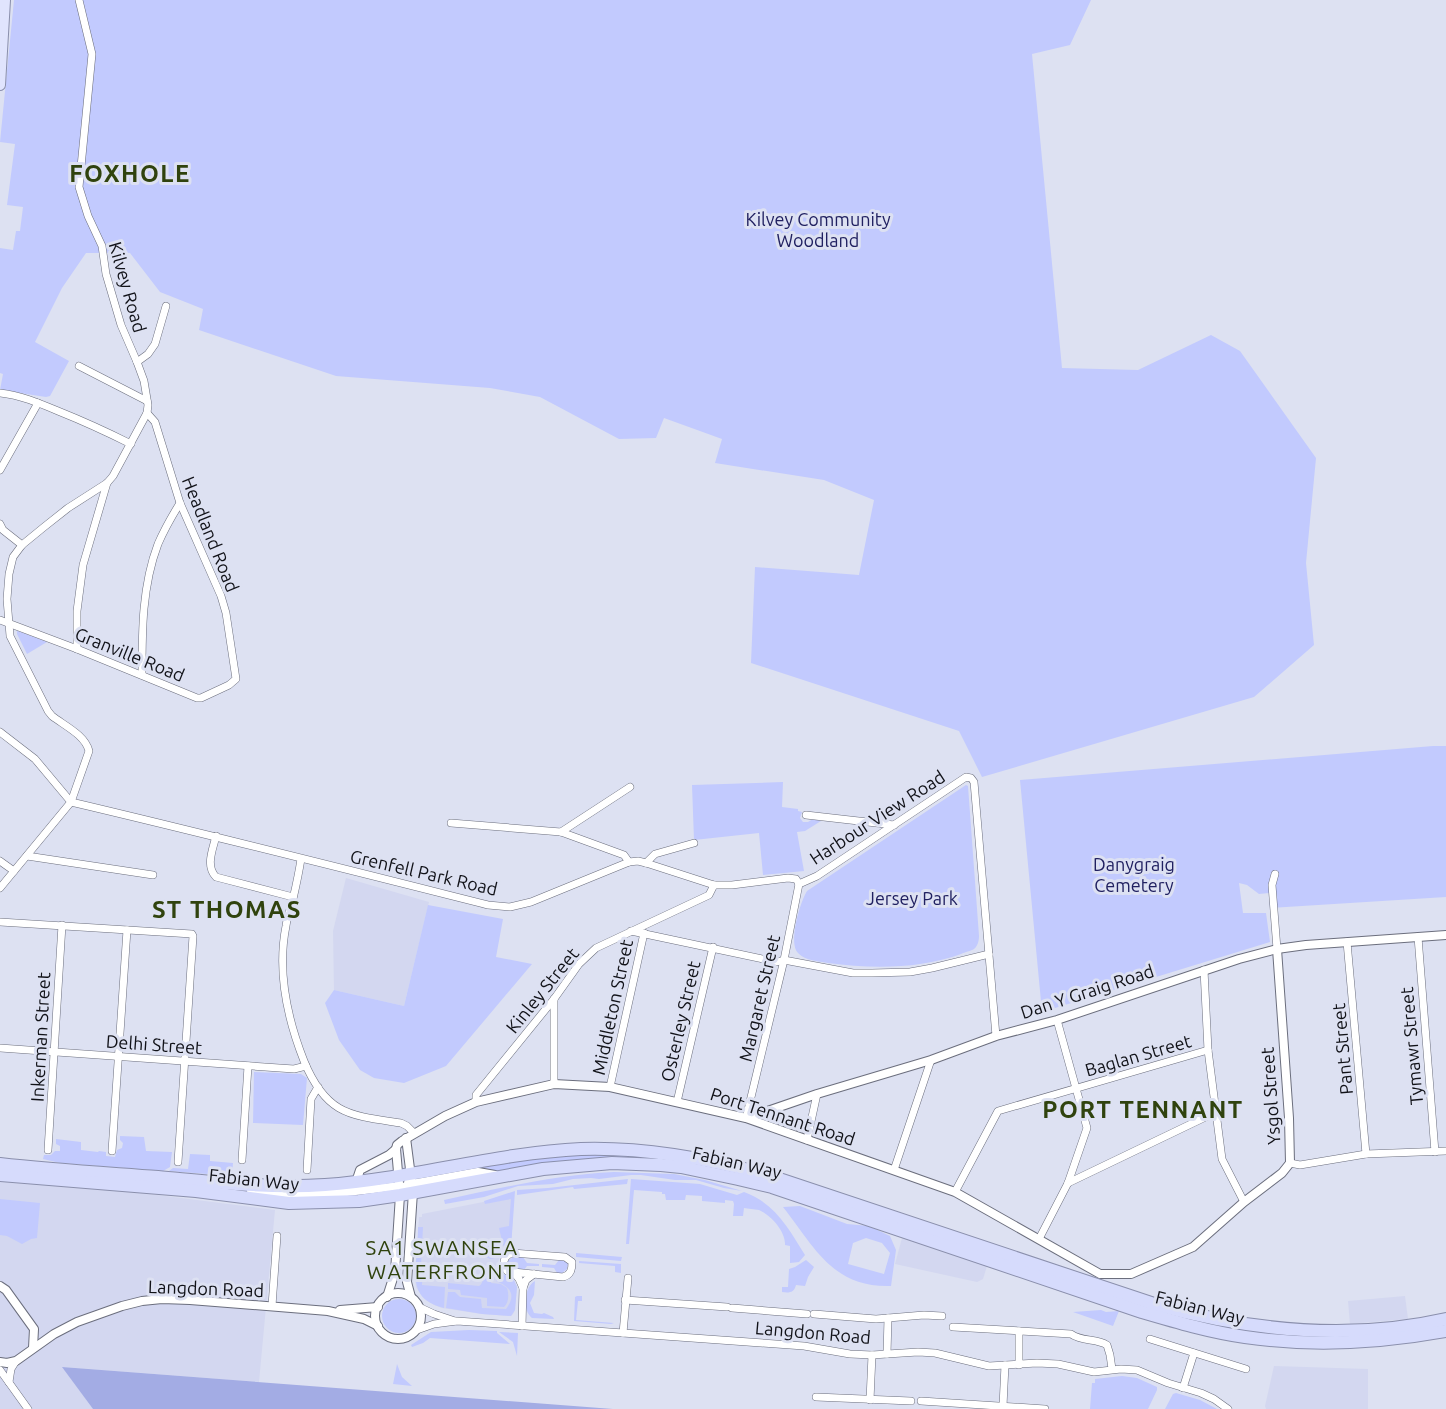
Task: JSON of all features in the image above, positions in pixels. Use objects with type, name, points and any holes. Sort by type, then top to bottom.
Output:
[{"type":"highway","name":"Fabian Way","points":[[0,1175],[196,1191],[289,1203],[359,1201],[405,1184],[485,1160],[596,1149],[667,1153],[708,1160],[764,1174],[1147,1302],[1200,1317],[1269,1328],[1315,1331],[1382,1329],[1412,1326],[1446,1318]]},
{"type":"highway","name":"Fabian Way","points":[[0,1164],[223,1183],[290,1186],[356,1182],[405,1184],[502,1175],[563,1166],[612,1163],[681,1167],[772,1187],[1162,1318],[1201,1329],[1286,1342],[1352,1342],[1412,1337],[1446,1331]]},
{"type":"main road","points":[[0,85],[5,0]]},
{"type":"street","name":"Kilvey Road","points":[[79,0],[92,54],[78,187],[102,246],[106,274],[121,325],[144,381],[148,407]]},
{"type":"street","points":[[137,362],[148,354],[155,344],[166,306]]},
{"type":"street","points":[[0,888],[71,802],[89,751],[87,743],[48,711],[10,636],[7,599],[13,557],[22,545],[68,508],[107,483],[131,444],[148,407],[79,366]]},
{"type":"street","points":[[0,393],[38,403],[96,426],[131,444]]},
{"type":"street","points":[[0,470],[38,403]]},
{"type":"street","name":"Headland Road","points":[[148,407],[155,422],[180,503],[221,596],[226,613],[236,679]]},
{"type":"street","points":[[77,649],[77,611],[83,565],[107,483]]},
{"type":"street","points":[[142,675],[144,601],[158,545],[180,503]]},
{"type":"street","points":[[0,524],[3,530],[22,545]]},
{"type":"street","name":"Granville Road","points":[[0,620],[197,698],[229,685],[236,679]]},
{"type":"street","points":[[0,732],[35,759],[71,802]]},
{"type":"street","name":"Harbour View Road","points":[[799,884],[817,876],[966,777],[971,778],[974,782],[989,954]]},
{"type":"street","points":[[561,832],[630,787]]},
{"type":"street","name":"Grenfell Park Road","points":[[71,802],[488,905],[510,907],[531,902],[629,862],[638,861],[714,885],[788,878],[795,879],[799,884]]},
{"type":"street","points":[[806,815],[894,825]]},
{"type":"street","points":[[451,824],[561,832],[624,855],[629,862]]},
{"type":"street","points":[[216,836],[209,867],[216,877],[293,897]]},
{"type":"street","points":[[646,863],[655,854],[694,843]]},
{"type":"street","points":[[27,856],[153,875]]},
{"type":"street","points":[[301,859],[286,926],[282,962],[289,1018],[306,1066],[318,1087],[337,1107],[349,1113],[401,1123],[407,1126],[410,1136],[395,1272],[387,1297]]},
{"type":"street","points":[[0,861],[14,871]]},
{"type":"street","name":"Ysgol Street","points":[[1100,1274],[1131,1274],[1193,1247],[1244,1202],[1282,1173],[1290,1162],[1289,1118],[1273,909],[1272,885],[1275,874]]},
{"type":"street","name":"Margaret Street","points":[[746,1118],[784,960],[799,884]]},
{"type":"street","name":"Kinley Street","points":[[476,1102],[476,1095],[554,999],[579,964],[596,948],[709,896],[714,885]]},
{"type":"street","points":[[0,922],[192,934],[178,1162]]},
{"type":"street","name":"Inkerman Street","points":[[48,1150],[62,926]]},
{"type":"street","points":[[112,1151],[127,930]]},
{"type":"street","points":[[631,931],[777,962],[784,960],[853,973],[910,972],[989,954],[996,1035]]},
{"type":"street","name":"Middleton Street","points":[[610,1087],[644,933]]},
{"type":"street","name":"Dan Y Graig Road","points":[[746,1118],[931,1060],[996,1035],[1057,1020],[1204,970],[1276,949],[1446,935]]},
{"type":"street","name":"Tymawr Street","points":[[1418,937],[1435,1152]]},
{"type":"street","name":"Pant Street","points":[[1347,942],[1366,1154]]},
{"type":"street","name":"Osterley Street","points":[[677,1102],[712,947]]},
{"type":"street","points":[[1204,970],[1208,1050],[1222,1159],[1244,1202]]},
{"type":"street","points":[[554,999],[554,1084]]},
{"type":"street","points":[[1039,1239],[1068,1183],[1087,1128],[1057,1020]]},
{"type":"street","name":"Delhi Street","points":[[0,1048],[294,1069],[306,1066]]},
{"type":"street","name":"Baglan Street","points":[[955,1192],[998,1111],[1208,1050]]},
{"type":"street","points":[[894,1170],[931,1060]]},
{"type":"street","points":[[242,1160],[248,1066]]},
{"type":"street","name":"Port Tennant Road","points":[[356,1182],[360,1170],[396,1149],[397,1145],[410,1136],[476,1102],[554,1084],[610,1087],[746,1118],[955,1192],[1100,1274]]},
{"type":"street","points":[[307,1170],[311,1099],[318,1087]]},
{"type":"street","points":[[807,1140],[817,1094]]},
{"type":"street","points":[[1068,1183],[1216,1112]]},
{"type":"street","points":[[396,1149],[405,1184],[407,1282],[411,1297],[419,1307],[421,1318],[417,1330],[405,1338],[394,1339],[382,1332],[376,1317],[383,1299],[399,1294],[411,1297]]},
{"type":"street","points":[[1290,1162],[1300,1165],[1366,1154],[1446,1151]]},
{"type":"street","points":[[223,1183],[276,1194],[338,1193],[405,1184]]},
{"type":"street","points":[[272,1306],[277,1236]]},
{"type":"street","points":[[512,1253],[565,1257],[572,1262],[572,1268],[567,1276],[563,1277],[513,1272],[507,1271],[503,1263],[512,1253]]},
{"type":"street","points":[[513,1272],[523,1288]]},
{"type":"street","points":[[522,1326],[523,1288],[526,1280],[534,1274]]},
{"type":"street","points":[[623,1333],[628,1278]]},
{"type":"street","points":[[0,1286],[6,1290],[34,1329],[54,1334]]},
{"type":"street","name":"Langdon Road","points":[[15,1361],[54,1334],[84,1319],[142,1301],[176,1300],[328,1311],[364,1319],[378,1326]]},
{"type":"street","points":[[625,1300],[888,1318],[942,1316]]},
{"type":"street","name":"Langdon Road","points":[[328,1311],[378,1307]]},
{"type":"street","name":"Langdon Road","points":[[419,1307],[457,1322]]},
{"type":"street","points":[[887,1354],[888,1318]]},
{"type":"street","name":"Langdon Road","points":[[417,1330],[424,1326],[457,1322],[804,1346],[850,1354],[935,1353],[989,1366],[1037,1363],[1058,1364],[1094,1372],[1112,1369],[1137,1370],[1201,1393],[1228,1409]]},
{"type":"street","points":[[953,1327],[1071,1334],[1078,1339],[1101,1341],[1107,1345],[1112,1369]]},
{"type":"street","points":[[33,1348],[34,1329]]},
{"type":"street","points":[[1019,1331],[1019,1365]]},
{"type":"street","points":[[1150,1339],[1246,1369]]},
{"type":"street","points":[[1184,1388],[1194,1353]]},
{"type":"street","points":[[870,1400],[872,1355]]},
{"type":"street","points":[[0,1362],[15,1361]]},
{"type":"street","points":[[9,1382],[15,1361]]},
{"type":"street","points":[[1003,1406],[1005,1365]]},
{"type":"street","points":[[0,1370],[28,1409]]},
{"type":"street","points":[[816,1397],[911,1401]]},
{"type":"street","points":[[921,1401],[1045,1409]]},
{"type":"shaded area","points":[[346,878],[429,902],[404,1006],[334,990],[333,931]]},
{"type":"shaded area","points":[[0,1175],[275,1210],[259,1382],[63,1367],[93,1409],[0,1409]]},
{"type":"shaded area","points":[[514,1196],[511,1248],[500,1256],[498,1263],[501,1271],[505,1276],[514,1280],[517,1287],[513,1314],[511,1316],[482,1314],[442,1308],[422,1296],[416,1287],[415,1277],[419,1217],[422,1217],[422,1214]]},
{"type":"shaded area","points":[[902,1238],[987,1266],[983,1279],[977,1282],[895,1264]]},
{"type":"shaded area","points":[[1405,1296],[1408,1319],[1350,1324],[1348,1301]]},
{"type":"shaded area","points":[[1274,1366],[1368,1369],[1368,1409],[1266,1409]]},
{"type":"shaded area","points":[[62,1367],[613,1409],[93,1409]]},
{"type":"green space","name":"Kilvey Community Woodland","points":[[14,0],[1091,0],[1070,45],[1032,54],[1062,368],[1138,370],[1211,335],[1240,351],[1316,458],[1306,563],[1314,645],[1254,697],[982,777],[959,731],[751,663],[755,567],[859,575],[874,500],[824,480],[715,463],[722,439],[664,418],[656,438],[619,439],[540,397],[490,388],[336,376],[199,330],[203,309],[160,292],[130,253],[86,253],[62,288],[35,342],[69,361],[50,396],[0,390],[3,374],[0,373],[0,248],[13,250],[16,231],[20,231],[23,207],[7,205],[15,144],[0,142]]},
{"type":"green space","points":[[17,631],[47,642],[27,654]]},
{"type":"green space","name":"Danygraig Cemetery","points":[[1446,746],[1446,897],[1270,908],[1269,893],[1259,894],[1247,885],[1239,883],[1243,913],[1266,913],[1270,942],[1042,1012],[1020,780]]},
{"type":"green space","points":[[783,782],[782,807],[798,809],[802,812],[800,818],[803,822],[813,819],[821,821],[805,831],[797,832],[804,871],[763,875],[759,833],[694,840],[692,785]]},
{"type":"green space","name":"Jersey Park","points":[[966,785],[968,786],[979,936],[975,948],[929,963],[896,966],[828,963],[801,956],[795,948],[794,941],[798,913],[807,891]]},
{"type":"green space","points":[[428,905],[503,919],[496,957],[532,964],[446,1066],[404,1083],[374,1078],[360,1070],[339,1040],[325,1003],[334,990],[404,1006]]},
{"type":"green space","points":[[254,1072],[301,1074],[307,1078],[303,1125],[253,1123]]},
{"type":"green space","points":[[120,1136],[144,1137],[146,1151],[172,1152],[170,1167],[163,1171],[60,1163],[43,1159],[44,1155],[60,1151],[56,1139],[81,1142],[81,1150],[106,1152],[106,1156],[115,1157],[117,1150],[122,1148],[123,1143]]},
{"type":"green space","points":[[578,1153],[671,1157],[699,1166],[479,1170],[437,1178],[436,1172],[521,1158]]},
{"type":"green space","points":[[190,1154],[210,1155],[210,1161],[233,1163],[232,1176],[169,1171],[173,1168],[188,1169]]},
{"type":"green space","points":[[614,1172],[674,1174],[742,1191],[696,1180],[631,1175],[518,1186],[484,1197],[445,1204],[444,1200],[549,1179]]},
{"type":"green space","points":[[628,1179],[627,1184],[574,1189],[573,1187],[517,1195],[517,1190]]},
{"type":"green space","points":[[631,1179],[700,1184],[737,1195],[744,1192],[773,1210],[805,1255],[799,1262],[790,1263],[790,1246],[785,1245],[783,1235],[773,1220],[759,1210],[744,1208],[743,1216],[733,1216],[733,1201],[725,1200],[725,1203],[702,1201],[702,1196],[686,1195],[685,1200],[666,1200],[662,1192],[634,1190],[629,1244],[626,1244]]},
{"type":"green space","points":[[515,1191],[511,1248],[507,1250],[503,1245],[499,1228],[509,1226],[511,1199],[485,1204],[484,1201]]},
{"type":"green space","points":[[0,1199],[40,1203],[37,1238],[22,1244],[0,1235]]},
{"type":"green space","points":[[800,1206],[847,1224],[869,1226],[890,1236],[896,1250],[891,1286],[871,1285],[839,1272],[815,1250],[783,1207]],"holes":[[[866,1238],[882,1243],[890,1253],[884,1274],[848,1264],[853,1243]]]},
{"type":"green space","points":[[418,1227],[423,1227],[422,1285],[445,1287],[444,1308],[422,1297],[417,1285],[415,1269]]},
{"type":"green space","points":[[480,1240],[494,1245],[497,1253],[495,1258],[486,1257]]},
{"type":"green space","points":[[576,1253],[622,1257],[621,1261],[576,1257]]},
{"type":"green space","points":[[513,1257],[523,1257],[527,1263],[539,1264],[539,1266],[527,1266],[523,1271],[513,1270],[507,1262]]},
{"type":"green space","points":[[559,1260],[564,1260],[568,1264],[567,1269],[562,1273],[557,1273],[554,1268],[542,1267],[542,1264],[555,1265]]},
{"type":"green space","points":[[806,1260],[814,1267],[805,1286],[796,1285],[791,1292],[782,1292],[782,1287],[788,1287],[789,1269]]},
{"type":"green space","points":[[579,1261],[621,1264],[621,1273],[615,1272],[615,1266],[579,1263]]},
{"type":"green space","points":[[488,1266],[494,1267],[493,1270],[495,1270],[491,1283],[501,1284],[507,1288],[508,1298],[504,1307],[487,1306],[487,1298],[461,1295],[460,1290],[448,1289],[448,1283],[481,1285],[484,1270]]},
{"type":"green space","points":[[497,1270],[514,1280],[517,1287],[515,1310],[511,1316],[446,1308],[448,1292],[455,1292],[460,1297],[481,1299],[482,1308],[506,1309],[511,1295],[505,1286],[496,1281]]},
{"type":"green space","points":[[535,1281],[534,1295],[530,1303],[534,1313],[544,1313],[554,1319],[532,1318],[527,1310],[528,1288]]},
{"type":"green space","points":[[582,1296],[582,1301],[578,1301],[576,1320],[614,1323],[574,1321],[575,1297]]},
{"type":"green space","points":[[399,1299],[411,1304],[416,1316],[411,1328],[399,1333],[387,1328],[382,1316],[387,1304]]},
{"type":"green space","points":[[1119,1311],[1113,1326],[1073,1312]]},
{"type":"green space","points":[[497,1331],[510,1344],[430,1338],[423,1343],[412,1347],[411,1345],[431,1332]]},
{"type":"green space","points":[[499,1332],[518,1333],[517,1356],[513,1342]]},
{"type":"green space","points":[[397,1364],[402,1377],[412,1386],[393,1384]]},
{"type":"green space","points":[[1122,1376],[1137,1378],[1157,1387],[1148,1409],[1090,1409],[1092,1383],[1095,1383],[1095,1379]]},
{"type":"green space","points":[[1173,1394],[1200,1400],[1217,1409],[1165,1409]]},
{"type":"district","name":"FOXHOLE","points":[[130,173]]},
{"type":"district","name":"ST THOMAS","points":[[227,909]]},
{"type":"district","name":"PORT TENNANT","points":[[1143,1109]]},
{"type":"district","name":"SA1 SWANSEA WATERFRONT","points":[[442,1259]]}]
